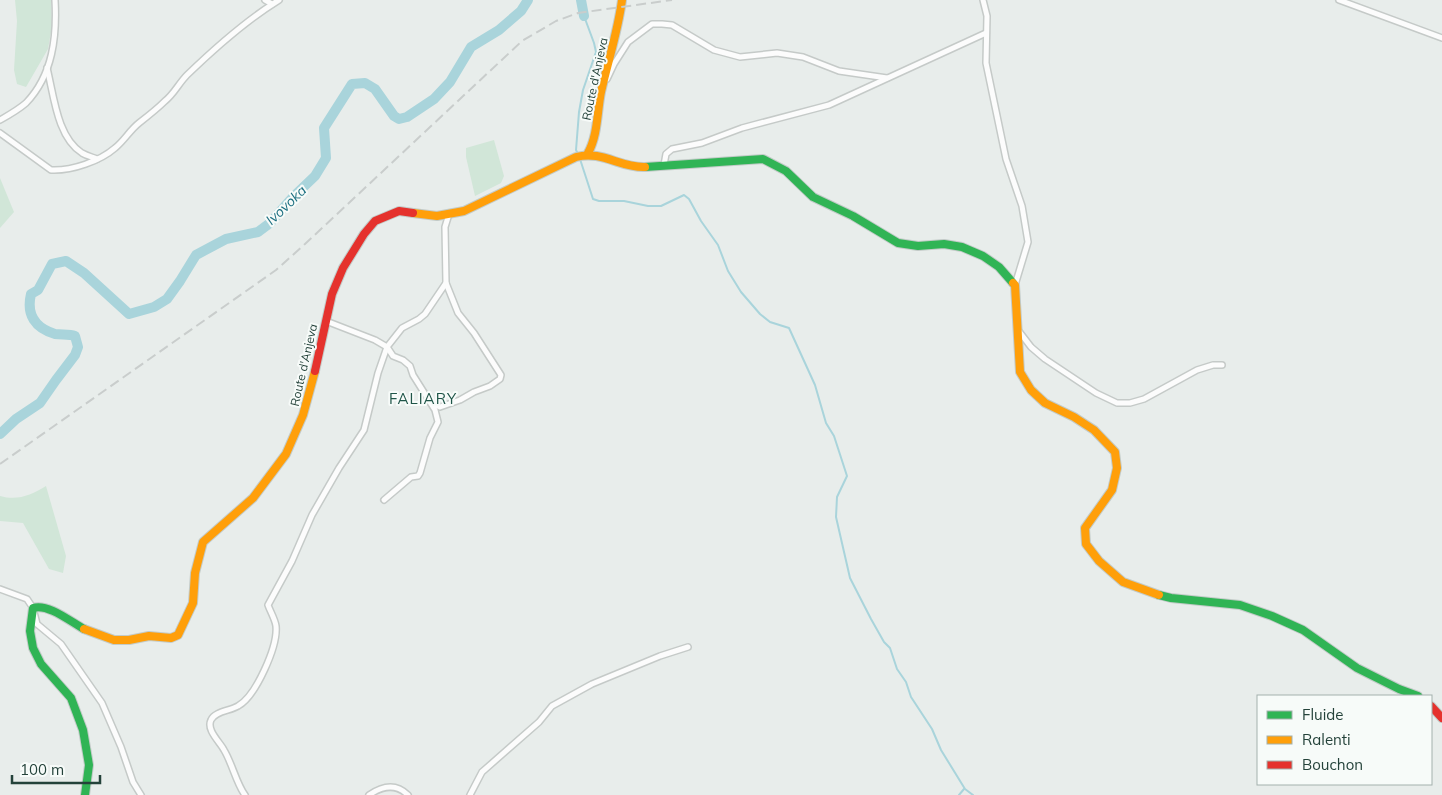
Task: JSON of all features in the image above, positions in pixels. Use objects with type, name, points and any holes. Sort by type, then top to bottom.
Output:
[{"type":"street","points":[[0,120],[27,102],[37,88],[47,68],[51,56],[56,24],[55,0]]},
{"type":"street","points":[[265,0],[272,4]]},
{"type":"street","points":[[0,133],[51,170],[72,168],[97,159],[117,147],[138,123],[166,101],[185,77],[224,41],[279,0]]},
{"type":"street","name":"Route d'Anjeva","points":[[33,608],[39,606],[50,609],[89,632],[114,640],[130,640],[149,636],[171,638],[178,634],[193,603],[195,573],[203,542],[253,498],[286,454],[308,399],[320,355],[332,294],[343,268],[364,234],[375,221],[399,211],[437,216],[464,211],[576,157],[587,154],[593,144],[601,94],[619,21],[622,0]]},
{"type":"street","points":[[983,0],[987,16],[986,63],[1006,159],[1022,206],[1028,242],[1015,285],[1020,372],[1031,390],[1045,403],[1074,417],[1094,430],[1115,452],[1117,468],[1112,490],[1085,528],[1086,544],[1098,562],[1123,582],[1148,592],[1171,598],[1240,606],[1280,620],[1303,630],[1357,668],[1415,695]]},
{"type":"street","points":[[1339,0],[1442,38]]},
{"type":"street","points":[[601,94],[614,64],[628,42],[652,24],[672,25],[714,50],[740,57],[777,53],[803,58],[839,71],[888,78]]},
{"type":"street","points":[[664,165],[666,154],[672,149],[702,143],[742,128],[829,105],[986,33]]},
{"type":"street","points":[[47,68],[66,137],[83,154],[97,159]]},
{"type":"street","points":[[595,134],[605,157]]},
{"type":"street","points":[[587,154],[605,157],[622,165],[641,167],[763,159],[786,171],[813,197],[853,216],[898,243],[918,246],[944,244],[962,247],[983,256],[999,267],[1015,285]]},
{"type":"street","points":[[430,403],[440,407],[452,404],[500,379],[501,376],[474,333],[458,312],[446,283],[445,227],[449,214]]},
{"type":"street","points":[[245,795],[227,755],[212,732],[211,719],[220,713],[238,706],[246,699],[264,673],[276,633],[276,625],[268,605],[292,561],[312,514],[364,430],[378,373],[387,346],[402,328],[425,314],[446,283]]},
{"type":"street","points":[[326,321],[387,346],[392,356],[410,366],[413,375],[435,410],[438,422],[430,438],[420,473],[418,476],[411,477],[384,500]]},
{"type":"street","points":[[1016,327],[1031,347],[1045,359],[1096,393],[1117,403],[1130,403],[1144,399],[1197,370],[1213,365],[1222,366]]},
{"type":"street","points":[[0,589],[27,598],[33,608],[37,624],[61,644],[102,703],[121,747],[133,782],[141,795]]},
{"type":"street","points":[[33,608],[29,627],[31,645],[41,665],[69,696],[81,725],[89,761],[85,795]]},
{"type":"street","points":[[470,795],[482,772],[527,733],[552,706],[592,684],[660,656],[688,647]]},
{"type":"street","points":[[1432,707],[1442,718]]},
{"type":"street","points":[[368,795],[385,787],[396,787],[408,795]]},
{"type":"green space","points":[[15,0],[51,0],[52,26],[48,49],[26,87],[17,84],[14,70],[17,21]]},
{"type":"green space","points":[[494,140],[504,176],[501,183],[475,196],[466,157],[466,148]]},
{"type":"green space","points":[[0,178],[14,212],[0,228]]},
{"type":"green space","points":[[46,486],[66,556],[63,573],[49,569],[23,523],[0,521],[0,496],[13,498],[24,496]]},
{"type":"waterway","name":"Ivovoka","points":[[0,434],[16,419],[40,403],[75,355],[78,347],[75,336],[55,334],[48,331],[37,324],[31,314],[31,294],[38,290],[52,264],[66,261],[84,273],[129,314],[154,307],[167,299],[196,255],[226,239],[258,232],[270,223],[315,176],[326,158],[324,128],[352,84],[365,83],[375,89],[394,116],[399,119],[407,117],[434,99],[450,82],[471,47],[499,30],[521,11],[528,0]]},
{"type":"waterway","points":[[581,0],[584,16]]},
{"type":"waterway","points":[[578,154],[576,150],[579,112],[583,90],[596,52],[584,16]]},
{"type":"waterway","points":[[580,159],[593,199],[599,201],[624,201],[648,206],[661,206],[684,195],[689,199],[701,221],[718,245],[728,271],[741,292],[760,314],[770,322],[789,328],[815,385],[826,423],[834,436],[847,476],[837,497],[836,517],[850,578],[884,642],[890,648],[897,669],[906,682],[911,697],[932,729],[941,750],[965,789],[973,795]]},
{"type":"waterway","points":[[959,795],[964,789]]},
{"type":"railway","points":[[0,464],[276,270],[522,41],[556,21],[578,13],[672,0]]},
{"type":"traffic: fast","points":[[645,167],[763,159],[786,171],[813,197],[853,216],[898,243],[918,246],[944,244],[962,247],[983,256],[999,267],[1013,283]]},
{"type":"traffic: fast","points":[[1159,595],[1171,598],[1240,605],[1272,616],[1303,630],[1357,668],[1415,695]]},
{"type":"traffic: fast","points":[[84,629],[45,608],[33,608],[30,631],[33,648],[41,664],[71,698],[83,730],[89,765],[85,795]]},
{"type":"traffic: slow","points":[[588,153],[595,131],[601,92],[622,0]]},
{"type":"traffic: slow","points":[[413,213],[437,216],[464,211],[576,157],[585,155],[603,157],[636,167],[645,167]]},
{"type":"traffic: slow","points":[[1013,283],[1015,285],[1020,372],[1031,390],[1045,403],[1074,417],[1094,430],[1115,452],[1117,468],[1112,490],[1085,528],[1086,544],[1099,561],[1123,582],[1159,595]]},
{"type":"traffic: slow","points":[[84,629],[114,640],[129,640],[149,636],[171,638],[178,635],[193,603],[195,573],[203,542],[253,498],[286,454],[303,415],[315,371]]},
{"type":"traffic: jam","points":[[315,371],[332,294],[343,268],[364,234],[375,221],[399,211],[413,213]]},
{"type":"traffic: jam","points":[[1432,707],[1442,718]]},
{"type":"district","name":"FALIARY","points":[[423,399]]}]
